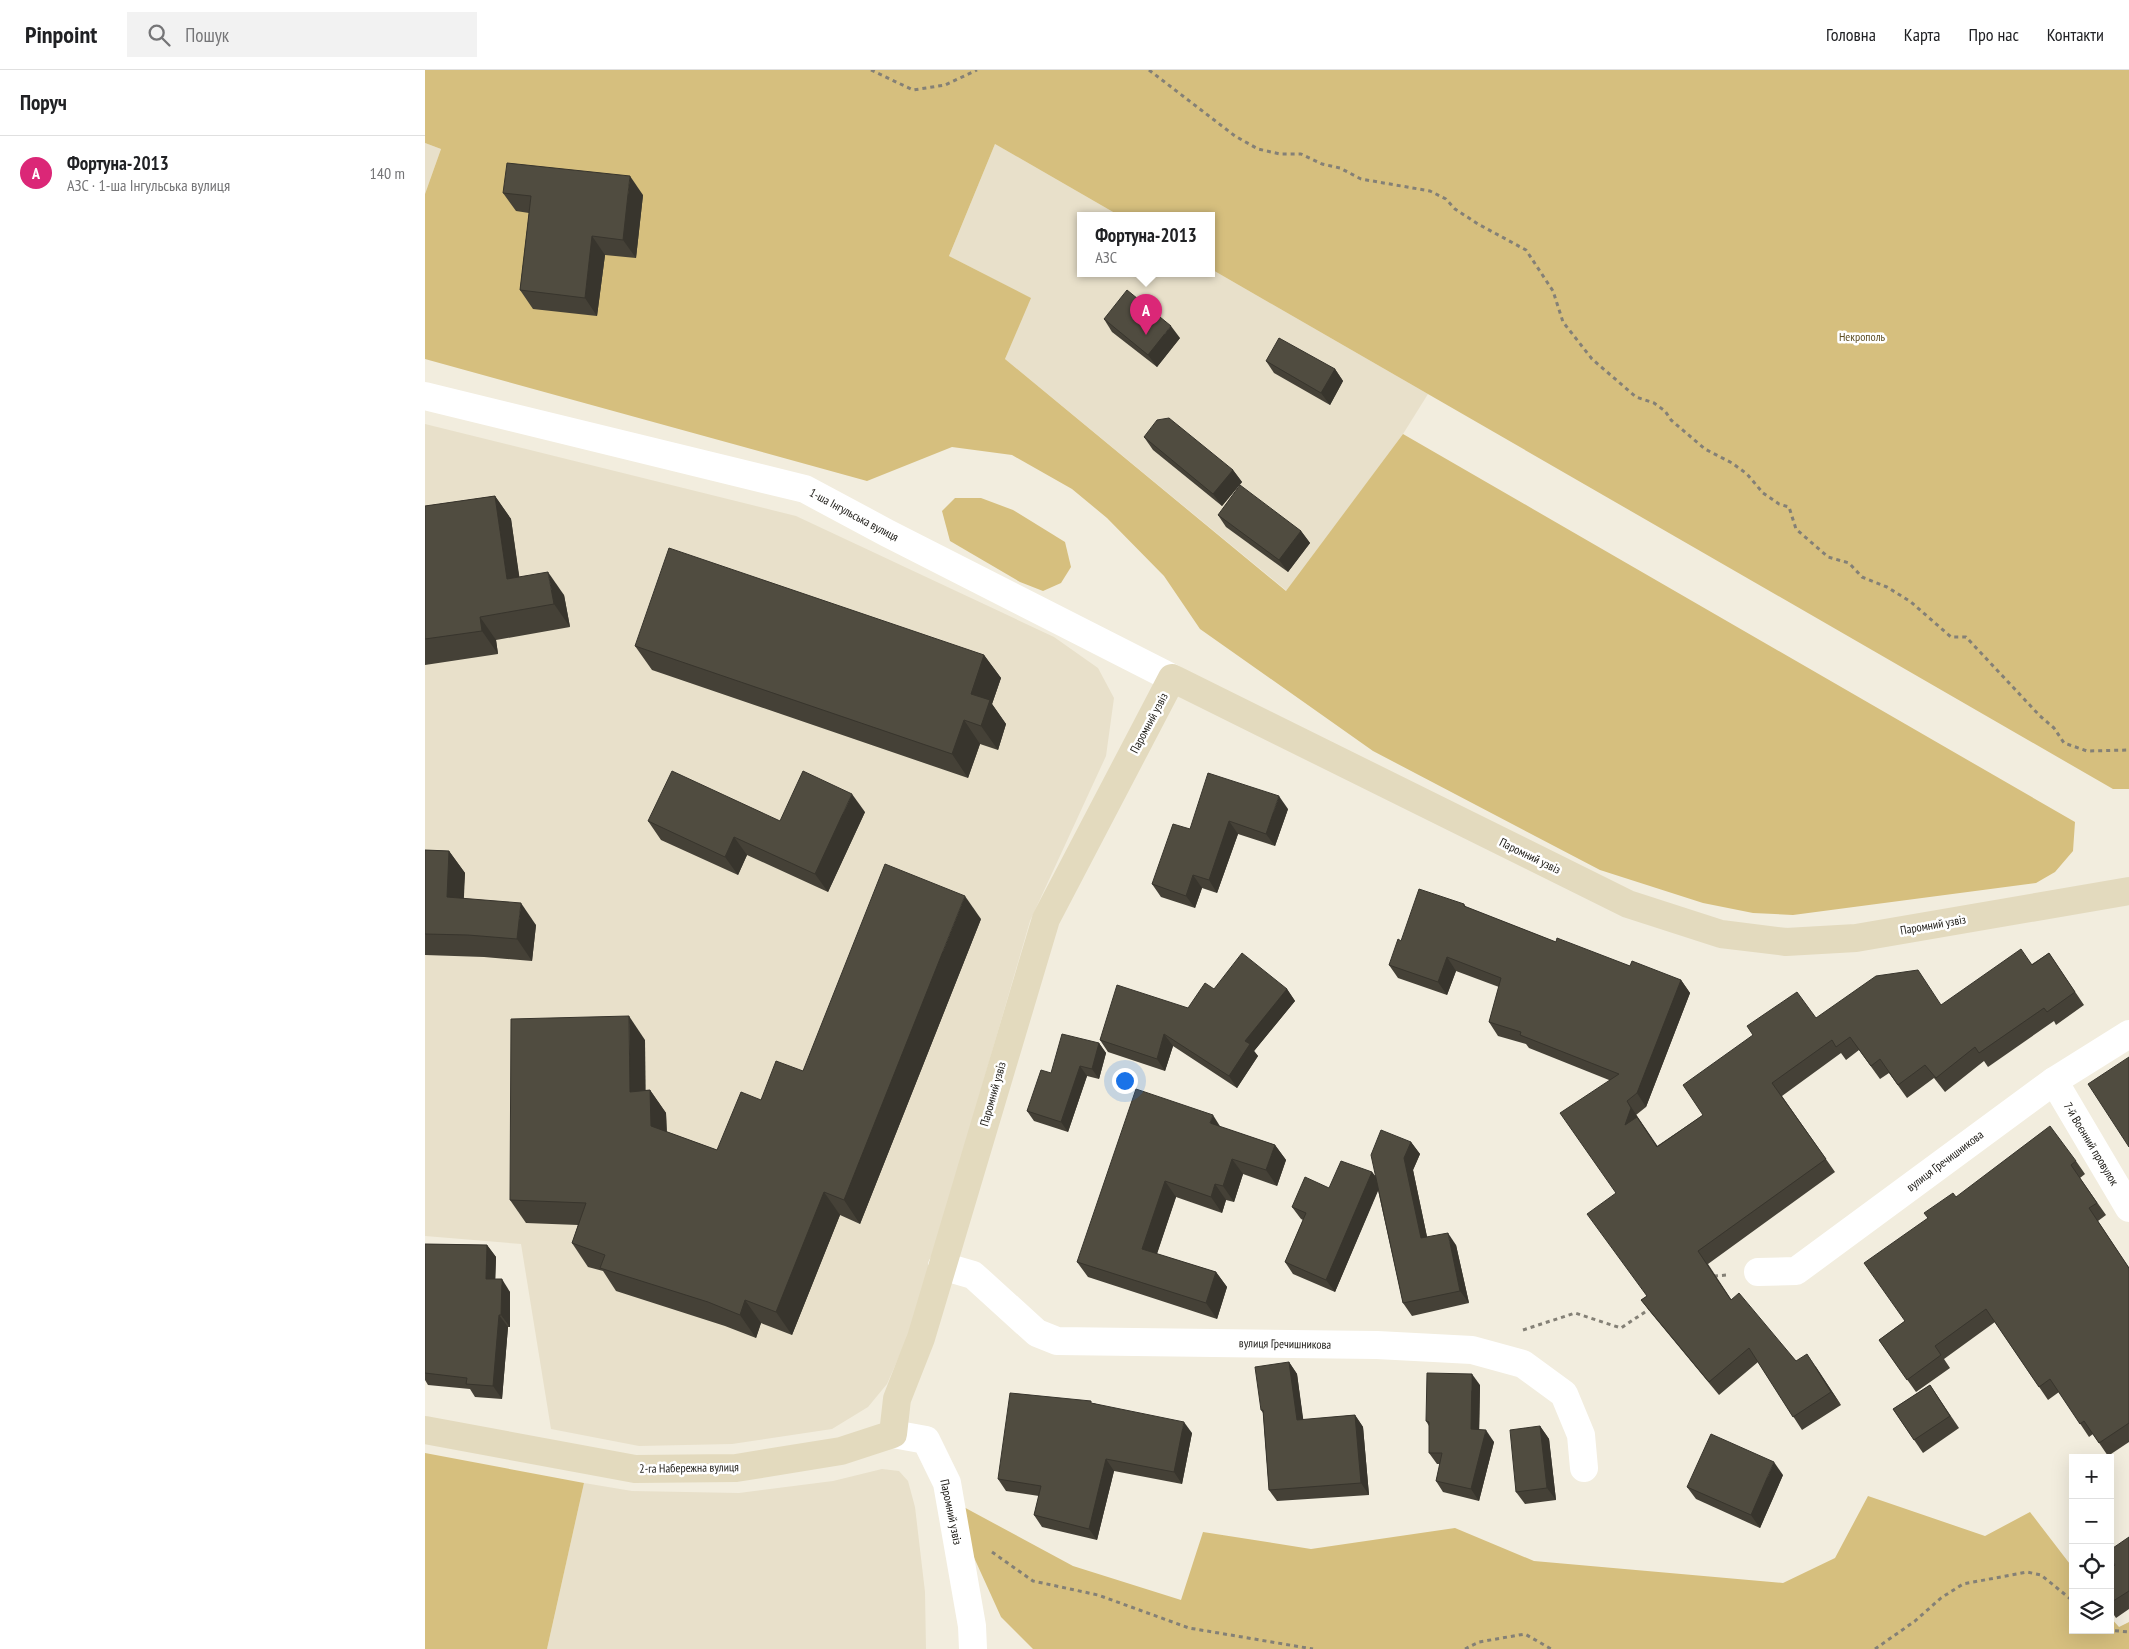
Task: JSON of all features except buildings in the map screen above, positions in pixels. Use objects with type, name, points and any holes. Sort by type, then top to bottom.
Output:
[{"type":"main road","name":"Паромний узвіз","points":[[893,1434],[897,1400],[921,1338],[1046,919],[1172,678],[1628,904],[1721,934],[1786,942],[1855,938],[2129,891]]},
{"type":"main road","name":"2-га Набережна вулиця","points":[[425,1430],[635,1469],[737,1468],[841,1451],[893,1434]]},
{"type":"street","name":"1-ша Інгульська вулиця","points":[[425,396],[805,489],[887,533],[1172,678]]},
{"type":"street","name":"вулиця Гречишникова","points":[[1758,1272],[1796,1271],[2053,1081],[2129,1034]]},
{"type":"street","name":"7-й Воєнний провулок","points":[[2053,1081],[2129,1208]]},
{"type":"street","name":"вулиця Гречишникова","points":[[942,1266],[973,1275],[1037,1333],[1057,1341],[1377,1345],[1443,1348],[1472,1350],[1523,1364],[1564,1394],[1581,1435],[1584,1468]]},
{"type":"street","name":"Паромний узвіз","points":[[893,1434],[926,1440],[947,1483],[972,1626],[973,1649]]},
{"type":"path","points":[[871,70],[913,90],[945,85],[977,70]]},
{"type":"path","points":[[1149,70],[1235,136],[1258,149],[1279,154],[1301,154],[1322,164],[1340,168],[1361,179],[1429,191],[1446,199],[1455,209],[1478,224],[1527,250],[1553,291],[1563,322],[1592,359],[1636,397],[1654,402],[1665,411],[1671,420],[1705,449],[1732,463],[1747,474],[1763,493],[1779,504],[1789,507],[1795,529],[1828,557],[1849,563],[1862,577],[1887,587],[1911,602],[1951,637],[1967,638],[2040,716],[2054,728],[2064,743],[2087,751],[2129,750]]},
{"type":"path","points":[[1711,1276],[1758,1272]]},
{"type":"path","points":[[1522,1330],[1575,1313],[1621,1328],[1653,1307]]},
{"type":"path","points":[[955,1526],[1033,1582],[1098,1595],[1189,1628],[1313,1649]]},
{"type":"path","points":[[1875,1649],[1915,1621],[1941,1598],[1963,1584],[2027,1572],[2041,1576],[2069,1598]]},
{"type":"path","points":[[2114,1631],[2129,1632]]},
{"type":"path","points":[[1465,1649],[1479,1642],[1525,1634],[1551,1649]]},
{"type":"shaded area","points":[[425,143],[441,149],[425,194]]},
{"type":"shaded area","points":[[995,144],[1113,212],[1077,212],[1077,277],[1215,277],[1215,271],[1428,394],[1403,434],[1287,591],[1005,359],[1030,298],[949,256]]},
{"type":"shaded area","points":[[425,424],[796,516],[1054,637],[1098,668],[1114,698],[1106,756],[1030,921],[912,1327],[887,1384],[868,1407],[832,1429],[732,1444],[639,1446],[551,1429],[521,1244],[425,1236]]},
{"type":"shaded area","points":[[882,1469],[899,1471],[908,1481],[915,1507],[925,1592],[926,1649],[547,1649],[584,1483],[632,1491],[739,1493],[833,1481]]},
{"type":"green space","name":"Некрополь","points":[[425,70],[2129,70],[2129,789],[2113,789],[1215,271],[1215,212],[1113,212],[995,144],[949,256],[1031,298],[1005,359],[1286,591],[1403,434],[2075,822],[2073,851],[2055,872],[2036,883],[1793,915],[1753,913],[1703,903],[1600,870],[1373,751],[1200,629],[1164,576],[1107,518],[1072,489],[1012,455],[952,447],[867,481],[425,359],[425,194],[441,149],[425,143]]},
{"type":"green space","points":[[955,498],[981,498],[1013,510],[1065,542],[1071,567],[1061,583],[1043,591],[1020,582],[950,541],[942,511]]},
{"type":"green space","points":[[425,1453],[584,1483],[547,1649],[425,1649]]},
{"type":"green space","points":[[1868,1496],[1985,1536],[2030,1512],[2069,1563],[2069,1634],[2114,1634],[2114,1621],[2119,1627],[2129,1622],[2129,1649],[1033,1649],[1001,1617],[947,1498],[1073,1566],[1181,1600],[1203,1532],[1311,1549],[1455,1528],[1534,1561],[1783,1583],[1835,1558]]},
{"type":"place","name":"Фортуна-2013","points":[[1146,335]]}]
